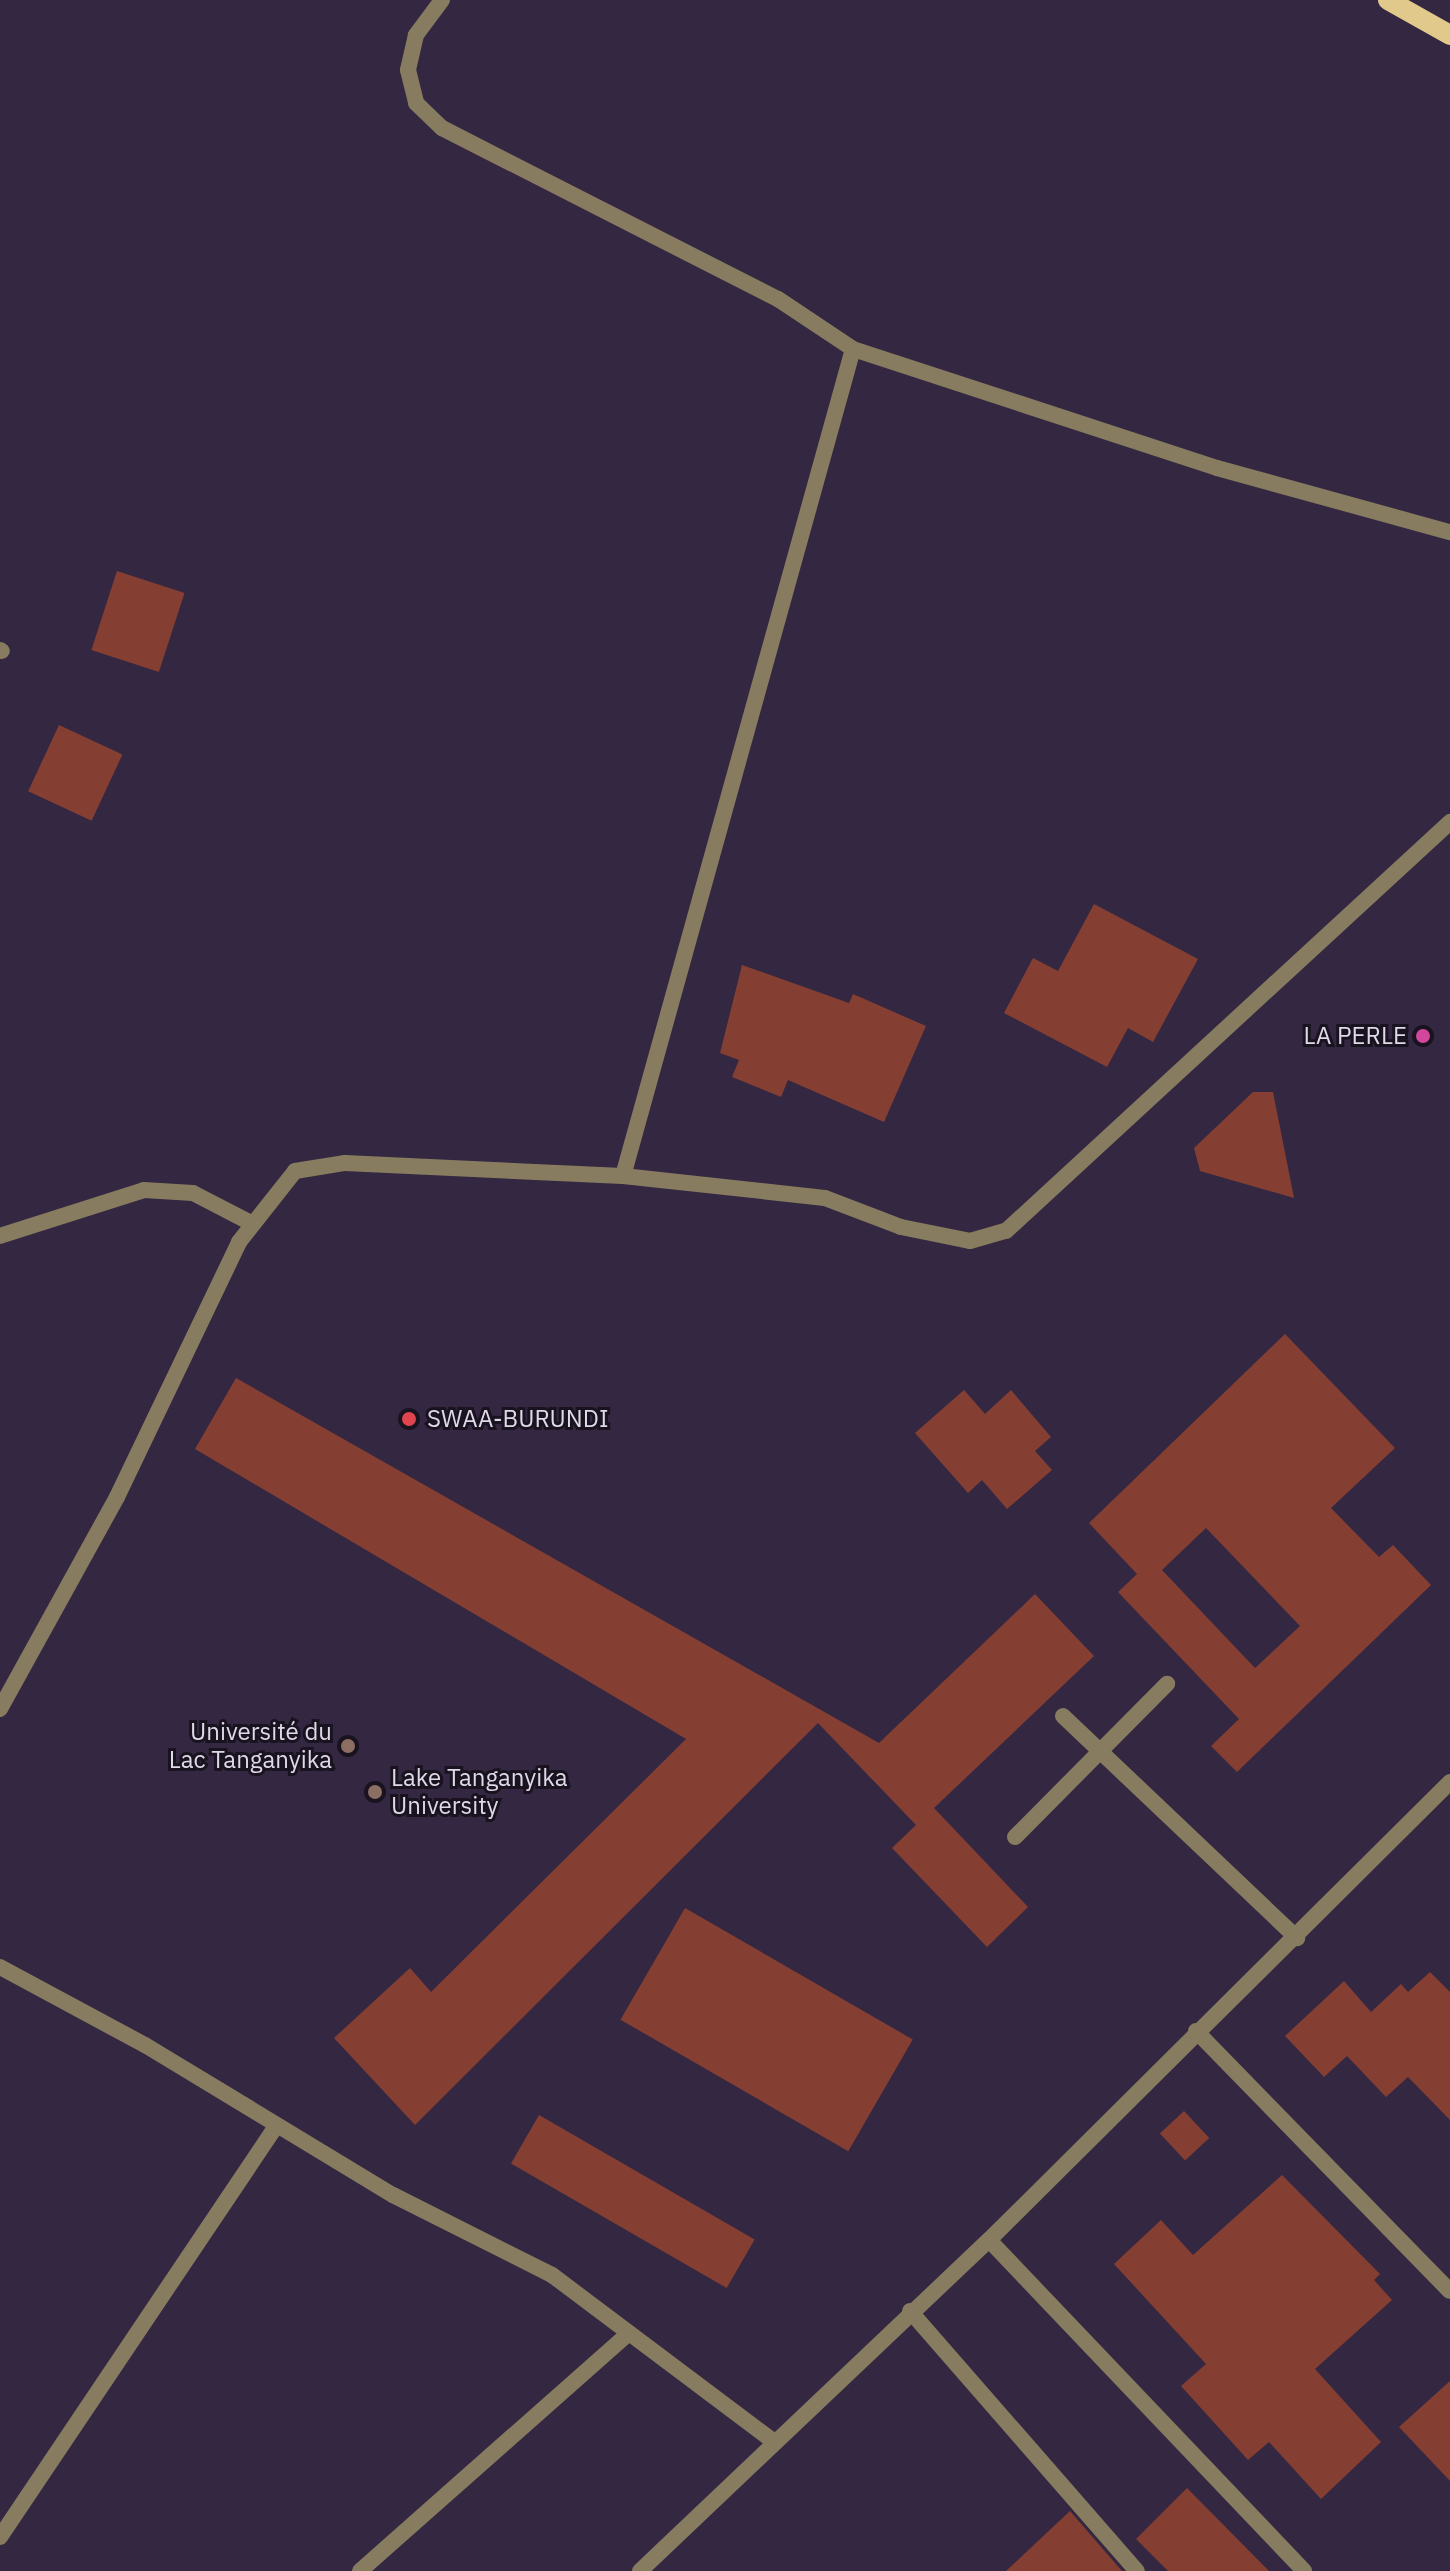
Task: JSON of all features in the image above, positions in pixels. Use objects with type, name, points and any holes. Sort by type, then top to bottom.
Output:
[{"type":"main road","points":[[1388,0],[1450,35]]},
{"type":"street","points":[[442,0],[416,35],[408,70],[416,103],[442,128],[778,299],[853,349],[1217,468],[1450,532]]},
{"type":"street","points":[[623,1176],[853,349]]},
{"type":"street","points":[[0,1709],[117,1497],[251,1223],[295,1171],[345,1163],[623,1176],[825,1198],[901,1227],[970,1241],[1006,1231],[1450,822]]},
{"type":"street","points":[[0,1236],[144,1190],[193,1193],[251,1223]]},
{"type":"street","points":[[1015,1837],[1104,1751],[1167,1684]]},
{"type":"street","points":[[1063,1716],[1104,1751],[1297,1938]]},
{"type":"street","points":[[640,2571],[910,2311],[989,2240],[1196,2031],[1297,1938],[1450,1782]]},
{"type":"street","points":[[0,1967],[145,2045],[275,2128],[552,2275],[773,2441]]},
{"type":"street","points":[[1196,2031],[1450,2291]]},
{"type":"street","points":[[0,2537],[275,2128]]},
{"type":"street","points":[[989,2240],[1304,2571]]},
{"type":"street","points":[[910,2311],[1137,2571]]},
{"type":"street","points":[[360,2571],[629,2333]]},
{"type":"building","points":[[117,571],[185,593],[159,672],[91,650]]},
{"type":"building","points":[[59,725],[122,755],[92,821],[28,791]]},
{"type":"building","points":[[1094,904],[1198,959],[1153,1042],[1128,1028],[1107,1067],[1004,1013],[1033,958],[1058,971]]},
{"type":"building","points":[[742,965],[849,1003],[853,994],[926,1026],[884,1122],[788,1080],[781,1097],[732,1077],[739,1060],[720,1053]]},
{"type":"building","points":[[1253,1092],[1273,1092],[1294,1198],[1200,1171],[1194,1148]]},
{"type":"building","points":[[1285,1334],[1395,1448],[1331,1508],[1379,1557],[1393,1545],[1431,1585],[1237,1772],[1211,1746],[1239,1719],[1118,1592],[1137,1574],[1089,1523]],"holes":[[[1206,1528],[1300,1626],[1255,1668],[1162,1570]]]},
{"type":"building","points":[[236,1378],[879,1743],[1035,1594],[1094,1656],[934,1808],[1028,1907],[987,1947],[892,1848],[916,1825],[818,1723],[415,2125],[334,2038],[410,1968],[431,1992],[686,1739],[195,1449]]},
{"type":"building","points":[[964,1390],[985,1414],[1011,1390],[1051,1437],[1035,1451],[1052,1470],[1007,1509],[982,1480],[968,1493],[915,1433]]},
{"type":"building","points":[[685,1908],[913,2039],[848,2151],[620,2020]]},
{"type":"building","points":[[1430,1972],[1450,1992],[1450,2120],[1408,2077],[1386,2097],[1347,2056],[1324,2077],[1285,2036],[1344,1981],[1371,2012],[1401,1984],[1408,1992]]},
{"type":"building","points":[[1184,2111],[1209,2138],[1185,2161],[1160,2134]]},
{"type":"building","points":[[539,2115],[755,2240],[727,2288],[511,2163]]},
{"type":"building","points":[[1282,2175],[1380,2274],[1374,2280],[1392,2300],[1315,2369],[1381,2442],[1321,2499],[1269,2442],[1248,2460],[1181,2386],[1206,2364],[1114,2264],[1161,2220],[1193,2255]]},
{"type":"building","points":[[1450,2381],[1450,2481],[1399,2427]]},
{"type":"building","points":[[1187,2488],[1269,2571],[1168,2571],[1136,2539]]},
{"type":"building","points":[[1070,2511],[1122,2571],[1006,2571]]},
{"type":"place","name":"LA PERLE","points":[[1423,1036]]},
{"type":"place","name":"SWAA-BURUNDI","points":[[409,1419]]},
{"type":"place","name":"Université du Lac Tanganyika","points":[[348,1746]]},
{"type":"place","name":"Lake Tanganyika University","points":[[375,1792]]}]
